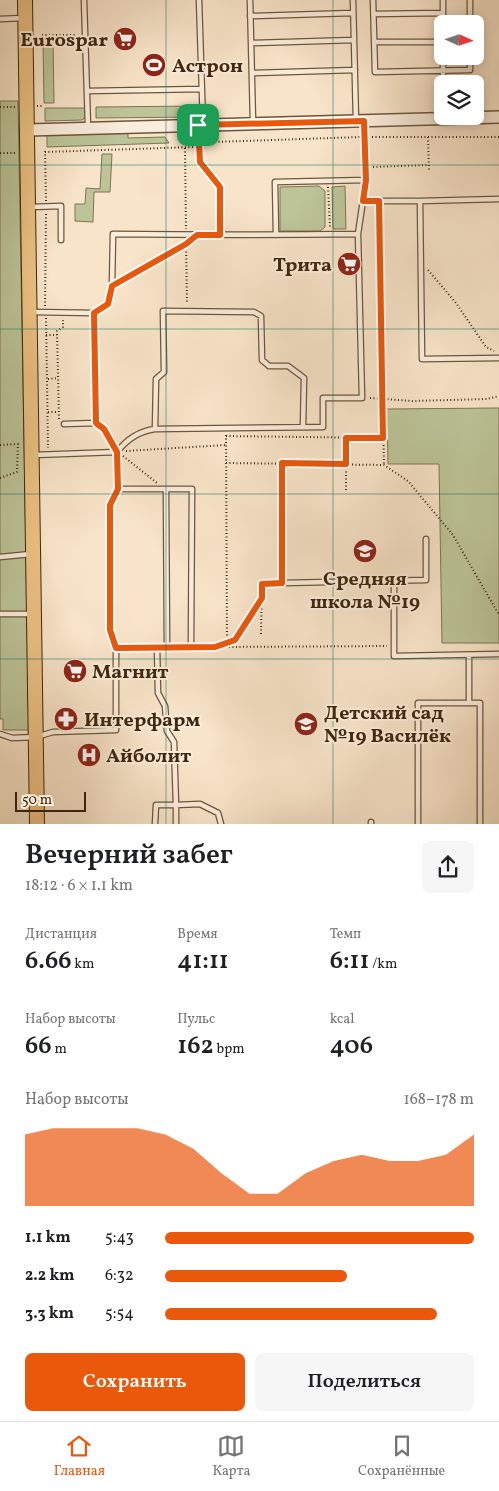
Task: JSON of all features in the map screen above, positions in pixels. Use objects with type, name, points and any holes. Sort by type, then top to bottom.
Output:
[{"type":"main road","points":[[26,0],[37,824]]},
{"type":"street","points":[[28,130],[434,118]]},
{"type":"street","points":[[484,118],[499,118]]},
{"type":"lane","points":[[84,0],[88,128]]},
{"type":"lane","points":[[199,0],[202,89],[200,162],[220,187],[220,235]]},
{"type":"lane","points":[[250,0],[253,124]]},
{"type":"lane","points":[[117,452],[123,444],[143,431],[155,428],[322,427],[323,398],[362,398],[358,234],[366,180],[366,167],[365,137],[360,121],[354,70],[353,0]]},
{"type":"lane","points":[[373,0],[375,72],[470,70],[470,65]]},
{"type":"lane","points":[[374,14],[443,12],[443,0]]},
{"type":"lane","points":[[470,0],[470,15]]},
{"type":"lane","points":[[250,16],[353,13]]},
{"type":"lane","points":[[0,18],[26,18]]},
{"type":"lane","points":[[251,43],[354,40]]},
{"type":"lane","points":[[374,42],[434,42]]},
{"type":"lane","points":[[443,65],[443,75]]},
{"type":"lane","points":[[252,74],[354,70]]},
{"type":"lane","points":[[87,91],[202,89]]},
{"type":"lane","points":[[276,235],[275,182],[366,180]]},
{"type":"lane","points":[[363,201],[499,199]]},
{"type":"lane","points":[[420,201],[422,359],[499,358]]},
{"type":"lane","points":[[29,207],[61,206],[61,240]]},
{"type":"lane","points":[[30,312],[94,313],[108,304],[112,286],[113,234],[358,234]]},
{"type":"lane","points":[[155,428],[156,379],[164,372],[163,311],[254,312],[261,316],[262,360],[269,366],[288,366],[304,378],[303,427]]},
{"type":"lane","points":[[94,313],[96,423]]},
{"type":"lane","points":[[0,734],[12,738],[36,737],[53,732],[116,730],[116,648],[110,630],[110,505],[118,489],[117,452],[104,429],[96,423],[64,424]]},
{"type":"lane","points":[[32,455],[117,452]]},
{"type":"lane","points":[[118,489],[192,489],[191,647]]},
{"type":"lane","points":[[166,489],[167,647]]},
{"type":"lane","points":[[282,583],[426,580],[426,539]]},
{"type":"lane","points":[[0,557],[34,554]]},
{"type":"lane","points":[[394,580],[394,656],[499,654]]},
{"type":"lane","points":[[0,614],[34,614]]},
{"type":"lane","points":[[157,647],[158,693],[165,706],[167,730],[174,742],[176,824]]},
{"type":"lane","points":[[116,648],[215,647]]},
{"type":"lane","points":[[469,655],[469,703]]},
{"type":"lane","points":[[418,824],[418,703],[480,703],[480,824]]},
{"type":"lane","points":[[155,824],[156,805],[200,804],[218,813],[221,824]]},
{"type":"path","points":[[42,35],[85,35]]},
{"type":"path","points":[[48,449],[45,312],[45,152],[199,147],[214,142],[365,137],[499,137]]},
{"type":"path","points":[[428,137],[429,171]]},
{"type":"path","points":[[366,167],[428,165]]},
{"type":"path","points":[[328,181],[330,234]]},
{"type":"path","points":[[379,201],[384,465]]},
{"type":"path","points":[[112,286],[186,244],[197,235]]},
{"type":"path","points":[[420,261],[456,303],[486,347],[499,353]]},
{"type":"path","points":[[64,312],[63,327],[57,331],[58,418],[64,424]]},
{"type":"path","points":[[46,335],[57,335]]},
{"type":"path","points":[[46,379],[58,378]]},
{"type":"path","points":[[362,398],[412,401],[487,400],[499,396]]},
{"type":"path","points":[[47,412],[58,412]]},
{"type":"path","points":[[226,428],[227,642]]},
{"type":"path","points":[[226,436],[383,438]]},
{"type":"path","points":[[346,438],[346,490]]},
{"type":"path","points":[[0,445],[18,444],[17,472],[0,478]]},
{"type":"path","points":[[117,452],[226,446]]},
{"type":"path","points":[[117,452],[166,489]]},
{"type":"path","points":[[226,463],[384,465],[408,481],[453,535],[499,615]]},
{"type":"path","points":[[261,634],[262,584],[282,583],[282,463]]},
{"type":"path","points":[[215,647],[235,640],[262,598]]},
{"type":"path","points":[[215,647],[394,646]]},
{"type":"green space","points":[[43,41],[53,41],[54,103],[44,103]]},
{"type":"green space","points":[[0,101],[18,101],[29,730],[3,730],[3,719],[0,719]]},
{"type":"green space","points":[[197,106],[198,117],[96,118],[96,107]]},
{"type":"green space","points":[[45,108],[85,108],[87,110],[86,117],[82,120],[45,121]]},
{"type":"green space","points":[[128,131],[128,138],[165,137],[169,143],[47,147],[47,134]]},
{"type":"green space","points":[[102,154],[112,154],[110,192],[94,192],[93,222],[75,221],[75,204],[85,204],[86,188],[100,189]]},
{"type":"green space","points":[[319,186],[325,191],[325,227],[320,231],[280,231],[280,187]]},
{"type":"green space","points":[[345,186],[346,229],[333,229],[332,187]]},
{"type":"green space","points":[[499,408],[499,643],[442,643],[439,464],[388,464],[387,409]]},
{"type":"place","name":"Eurospar","points":[[125,39]]},
{"type":"place","name":"Астрон","points":[[154,65]]},
{"type":"place","name":"Трита","points":[[349,264]]},
{"type":"place","name":"Средняя школа №19","points":[[365,551]]},
{"type":"place","name":"Магнит","points":[[75,671]]},
{"type":"place","name":"Интерфарм","points":[[66,719]]},
{"type":"place","name":"Детский сад №19 Василёк","points":[[306,724]]},
{"type":"place","name":"Айболит","points":[[89,755]]},
{"type":"route","points":[[364,121],[366,180],[363,201],[379,201],[383,438],[346,438],[346,464],[282,463],[282,583],[262,584],[262,598],[235,640],[215,647],[116,648],[110,630],[110,505],[118,489],[117,452],[112,440],[104,429],[96,423],[94,313],[108,304],[112,286],[186,244],[197,235],[220,235],[220,187],[200,162],[198,125],[364,121]]}]
